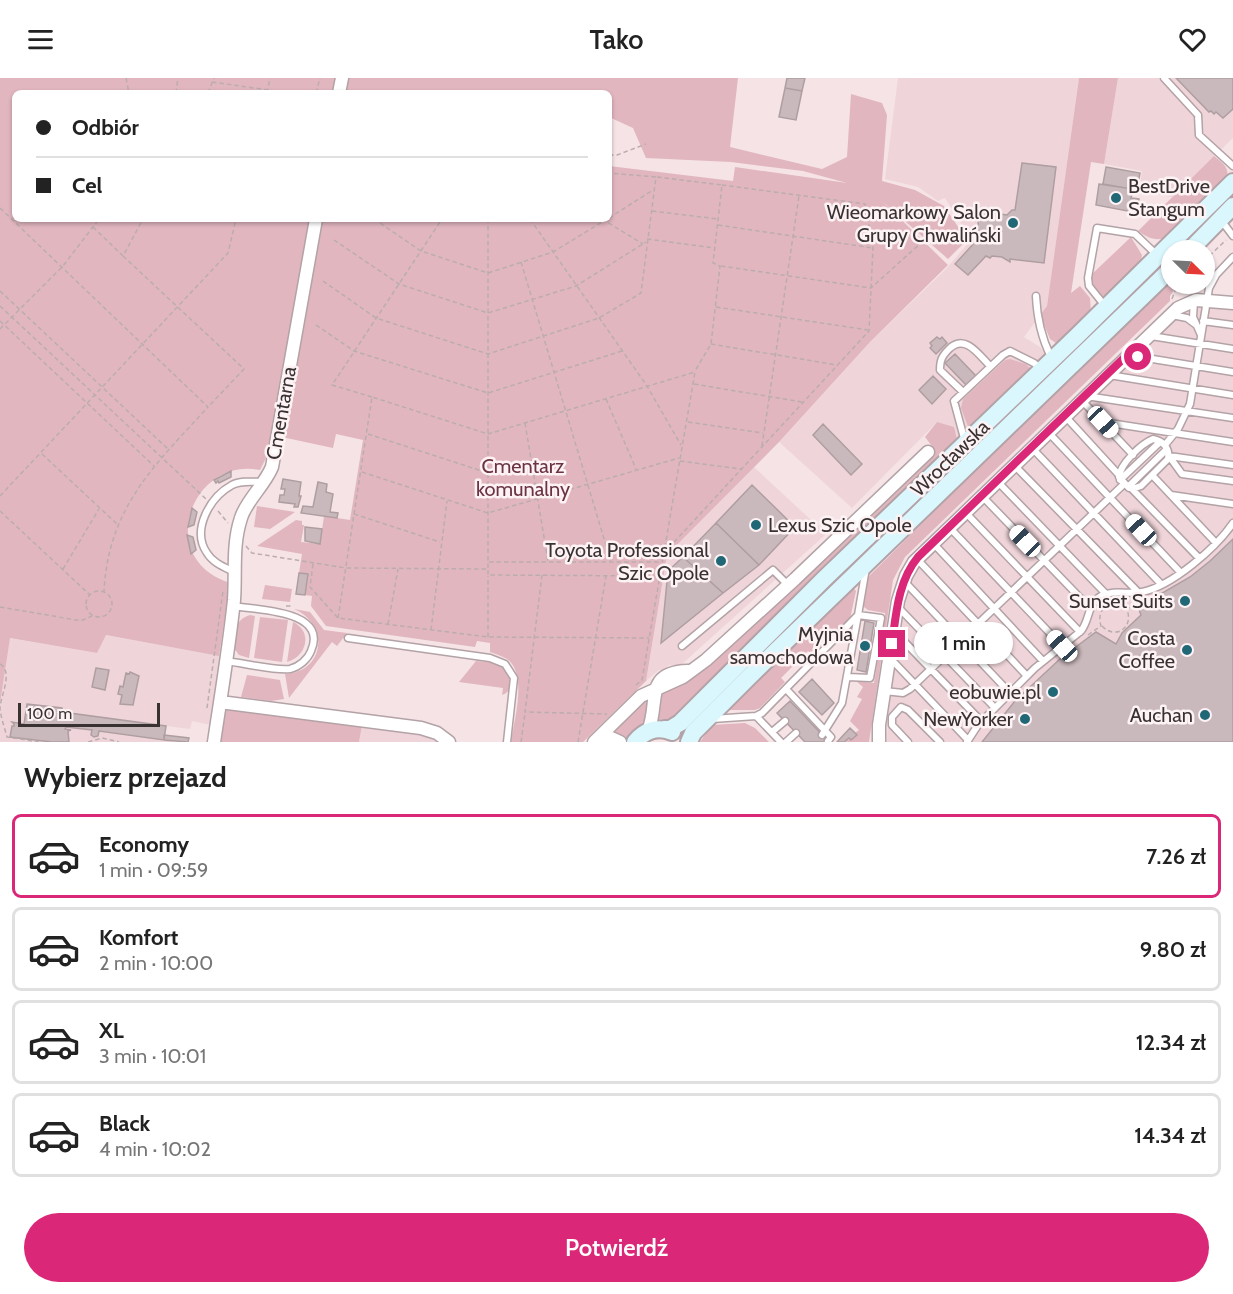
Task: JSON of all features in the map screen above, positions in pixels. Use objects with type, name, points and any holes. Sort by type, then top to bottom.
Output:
[{"type":"main road","name":"Wrocławska","points":[[635,742],[656,730],[670,729],[680,723],[1233,182]]},
{"type":"main road","points":[[1200,240],[1233,206]]},
{"type":"main road","name":"Wrocławska","points":[[687,742],[693,733],[1161,279]]},
{"type":"main road","points":[[1041,396],[1048,365]]},
{"type":"main road","points":[[656,730],[675,733],[687,742]]},
{"type":"street","name":"Cmentarna","points":[[214,742],[233,606],[237,534],[243,513],[265,482],[272,467],[315,222]]},
{"type":"street","points":[[879,742],[897,606],[904,581],[916,559],[1169,315],[1184,304],[1199,298],[1233,303]]},
{"type":"street","points":[[596,739],[641,696],[654,690],[668,675],[692,671],[789,585],[928,452]]},
{"type":"street","points":[[654,690],[656,730]]},
{"type":"street","points":[[220,702],[421,728],[437,733],[449,742]]},
{"type":"street","points":[[596,739],[609,737],[620,742]]},
{"type":"lane","points":[[1164,78],[1198,114],[1199,135],[1233,166]]},
{"type":"lane","points":[[1220,220],[1232,235]]},
{"type":"lane","points":[[1106,308],[1089,286],[1088,278],[1097,228],[1135,234],[1158,256]]},
{"type":"lane","points":[[1195,324],[1199,298],[1233,257]]},
{"type":"lane","points":[[965,444],[954,401],[990,366],[1010,351],[1034,363],[1048,365],[1045,343],[1037,318],[1036,296]]},
{"type":"lane","points":[[885,691],[903,693],[915,684],[1059,545],[1165,448],[1187,411],[1193,388],[1203,321],[1199,298]]},
{"type":"lane","points":[[1169,315],[1187,318],[1195,324],[1201,335]]},
{"type":"lane","points":[[1203,321],[1233,325]]},
{"type":"lane","points":[[1148,335],[1233,349]]},
{"type":"lane","points":[[963,392],[940,370],[940,361],[955,343],[963,342],[970,346],[990,366]]},
{"type":"lane","points":[[1127,355],[1233,372]]},
{"type":"lane","points":[[1107,375],[1233,395]]},
{"type":"lane","points":[[1083,398],[1233,418]]},
{"type":"lane","points":[[1083,398],[1133,455]]},
{"type":"lane","points":[[1065,416],[1125,483],[1199,558]]},
{"type":"lane","points":[[1103,422],[1233,442]]},
{"type":"lane","points":[[1048,432],[1181,573]]},
{"type":"lane","points":[[1125,483],[1121,468],[1150,440],[1165,448],[1233,465]]},
{"type":"lane","points":[[1031,448],[1161,584]]},
{"type":"lane","points":[[1125,483],[1165,448]]},
{"type":"lane","points":[[1125,483],[1138,488],[1166,462],[1165,448]]},
{"type":"lane","points":[[1165,448],[1182,474],[1233,481]]},
{"type":"lane","points":[[1014,465],[1139,593]]},
{"type":"lane","points":[[1152,475],[1216,543]]},
{"type":"lane","points":[[997,481],[1106,594]]},
{"type":"lane","points":[[234,572],[214,561],[204,548],[201,538],[202,526],[211,503],[233,484],[265,482]]},
{"type":"lane","points":[[1170,495],[1233,504]]},
{"type":"lane","points":[[981,496],[1090,608]]},
{"type":"lane","points":[[965,512],[1080,632]]},
{"type":"lane","points":[[890,657],[967,741],[982,722],[1027,676],[1080,632],[1086,625],[1090,608],[1097,599],[1106,594],[1139,593],[1181,573],[1216,543],[1233,524]]},
{"type":"lane","points":[[949,527],[1062,646]]},
{"type":"lane","points":[[933,543],[1043,661]]},
{"type":"lane","points":[[916,559],[1027,676]]},
{"type":"lane","points":[[824,733],[842,703],[868,562]]},
{"type":"lane","points":[[682,646],[773,570],[789,585]]},
{"type":"lane","points":[[904,581],[1010,693]]},
{"type":"lane","points":[[225,661],[289,669],[305,660],[312,647],[312,632],[299,617],[233,606]]},
{"type":"lane","points":[[897,606],[995,708]]},
{"type":"lane","points":[[848,677],[870,678],[881,618],[858,615]]},
{"type":"lane","points":[[706,721],[715,718],[756,716],[762,713],[858,615]]},
{"type":"lane","points":[[894,631],[982,722]]},
{"type":"lane","points":[[348,638],[490,658],[506,664],[513,672],[514,683],[507,742]]},
{"type":"lane","points":[[786,690],[830,739]]},
{"type":"lane","points":[[908,742],[892,725],[895,712],[901,708],[908,710],[940,742]]},
{"type":"lane","points":[[756,716],[784,742],[796,733]]},
{"type":"lane","points":[[772,732],[785,721]]},
{"type":"path","points":[[209,90],[214,78]]},
{"type":"path","points":[[212,82],[261,90]]},
{"type":"path","points":[[612,155],[646,144]]},
{"type":"path","points":[[612,173],[865,204],[873,248],[869,331],[663,554]]},
{"type":"path","points":[[323,281],[376,318],[488,354],[599,318],[640,293],[656,177]]},
{"type":"path","points":[[722,185],[713,263],[720,266],[871,288]]},
{"type":"path","points":[[612,215],[654,190]]},
{"type":"path","points":[[762,447],[800,195]]},
{"type":"path","points":[[0,208],[12,219]]},
{"type":"path","points":[[651,211],[718,219]]},
{"type":"path","points":[[15,222],[208,407]]},
{"type":"path","points":[[0,329],[63,266],[97,222]]},
{"type":"path","points":[[123,256],[141,222]]},
{"type":"path","points":[[0,496],[228,253],[235,222]]},
{"type":"path","points":[[378,222],[421,251],[488,273],[553,252],[601,222]]},
{"type":"path","points":[[440,222],[332,385],[488,434],[695,372]]},
{"type":"path","points":[[488,222],[488,637]]},
{"type":"path","points":[[532,222],[647,386],[682,446]]},
{"type":"path","points":[[611,222],[644,244]]},
{"type":"path","points":[[717,225],[873,248]]},
{"type":"path","points":[[93,227],[244,369],[161,458],[129,500],[118,525],[105,573],[104,592]]},
{"type":"path","points":[[1215,251],[1232,235]]},
{"type":"path","points":[[334,240],[399,284],[488,313],[576,286],[647,240]]},
{"type":"path","points":[[647,240],[715,248]]},
{"type":"path","points":[[871,288],[923,241]]},
{"type":"path","points":[[520,262],[611,562]]},
{"type":"path","points":[[635,687],[642,680],[650,638],[695,372],[711,344],[720,266]]},
{"type":"path","points":[[0,291],[169,449]]},
{"type":"path","points":[[1173,294],[1174,302]]},
{"type":"path","points":[[1193,294],[1199,298]]},
{"type":"path","points":[[0,306],[211,503],[252,553],[346,568],[488,569]]},
{"type":"path","points":[[715,307],[869,331]]},
{"type":"path","points":[[0,321],[154,466]]},
{"type":"path","points":[[316,325],[354,351],[488,393],[555,374],[622,351]]},
{"type":"path","points":[[711,344],[837,365]]},
{"type":"path","points":[[693,384],[803,403]]},
{"type":"path","points":[[338,618],[372,397]]},
{"type":"path","points":[[606,398],[637,470]]},
{"type":"path","points":[[686,421],[764,434]]},
{"type":"path","points":[[525,423],[548,562]]},
{"type":"path","points":[[367,434],[488,473]]},
{"type":"path","points":[[40,453],[118,525]]},
{"type":"path","points":[[361,471],[488,513],[680,457]]},
{"type":"path","points":[[679,461],[741,469]]},
{"type":"path","points":[[431,630],[447,500]]},
{"type":"path","points":[[63,569],[99,508]]},
{"type":"path","points":[[0,511],[90,595]]},
{"type":"path","points":[[354,514],[441,543]]},
{"type":"path","points":[[488,562],[662,562]]},
{"type":"path","points":[[313,563],[310,587],[338,618],[488,637],[650,638]]},
{"type":"path","points":[[388,624],[398,568]]},
{"type":"path","points":[[488,575],[660,576]]},
{"type":"path","points":[[521,742],[542,575]]},
{"type":"path","points":[[578,742],[606,575]]},
{"type":"path","points":[[207,709],[223,589]]},
{"type":"path","points":[[0,607],[76,620],[105,616],[111,608],[111,599],[104,592],[94,592],[90,595],[86,604],[92,616]]},
{"type":"path","points":[[1127,609],[1146,600]]},
{"type":"path","points":[[1118,603],[1127,609],[1129,622],[1124,629],[1114,633],[1101,626],[1099,618],[1101,610],[1106,605],[1118,603]]},
{"type":"path","points":[[1089,634],[1101,626]]},
{"type":"path","points":[[0,664],[6,671],[0,709],[7,737],[39,742]]},
{"type":"path","points":[[525,712],[606,714],[613,708]]},
{"type":"path","points":[[984,729],[992,726],[999,716]]},
{"type":"path","points":[[88,742],[102,738],[119,742]]},
{"type":"shaded area","points":[[898,78],[1079,78],[1047,306],[1024,337],[1040,347],[1048,356],[1031,369],[957,439],[956,433],[937,422],[852,508],[779,442],[870,342],[946,269],[971,240],[945,198],[938,201],[918,187],[885,179]]},
{"type":"shaded area","points":[[1118,78],[1233,78],[1233,138],[1172,197],[1139,191],[1142,171],[1104,164]]},
{"type":"shaded area","points":[[1198,305],[1233,310],[1233,742],[887,742],[889,699],[907,593],[915,571],[924,559],[1176,317]]},
{"type":"shaded area","points":[[754,467],[826,534],[681,665],[669,665],[646,681],[667,555]]},
{"type":"shaded area","points":[[105,635],[226,657],[216,726],[192,721],[190,729],[166,726],[164,740],[176,742],[0,742],[0,703],[9,638],[97,653]]},
{"type":"shaded area","points":[[362,725],[413,732],[440,742],[359,742]]},
{"type":"green space","name":"Cmentarz komunalny","points":[[0,78],[340,78],[338,90],[12,90],[12,222],[612,222],[612,166],[733,181],[735,167],[847,183],[803,171],[731,162],[646,158],[633,128],[612,118],[612,90],[345,90],[348,78],[738,78],[730,147],[822,169],[847,157],[851,94],[882,103],[887,115],[882,181],[915,190],[944,206],[967,240],[948,259],[882,201],[948,265],[870,342],[779,442],[667,555],[646,681],[583,742],[511,742],[517,710],[517,675],[507,659],[490,652],[490,643],[477,641],[475,647],[326,626],[311,606],[312,596],[305,595],[308,574],[299,573],[302,554],[257,546],[296,520],[302,521],[304,525],[301,542],[320,544],[324,516],[350,520],[363,440],[336,434],[333,448],[277,436],[260,470],[236,470],[216,479],[200,494],[191,513],[188,533],[193,553],[207,571],[230,583],[219,656],[106,635],[97,653],[10,638],[0,703]]},
{"type":"green space","points":[[1079,78],[1118,78],[1104,164],[1091,162],[1071,293],[1080,286],[1090,298],[1091,313],[1056,343],[1050,339],[1040,315],[1047,306]]},
{"type":"green space","points":[[1214,156],[1226,168],[1227,179],[1167,238],[1151,238],[1138,231]]},
{"type":"green space","points":[[1131,237],[1142,255],[1141,260],[1109,294],[1100,297],[1093,287],[1091,275]]},
{"type":"green space","points":[[1161,287],[1161,294],[1171,294],[1170,301],[905,557],[893,580],[869,742],[844,742],[856,735],[855,733],[859,730],[850,721],[862,699],[857,697],[863,687],[856,681],[874,683],[885,613],[864,607],[867,578]]},
{"type":"green space","points":[[1010,359],[1026,364],[1031,369],[969,429],[961,408],[963,399],[1005,360]]},
{"type":"green space","points":[[937,422],[954,427],[957,439],[818,573],[682,714],[668,720],[656,719],[658,695],[868,515],[935,450],[925,437]]},
{"type":"green space","points":[[257,506],[295,512],[270,529],[254,527]]},
{"type":"green space","points":[[265,585],[292,589],[290,602],[262,599]]},
{"type":"green space","points":[[852,586],[856,591],[850,619],[813,655],[808,651],[781,678],[785,682],[760,708],[728,710],[728,708]]},
{"type":"green space","points":[[294,609],[310,612],[324,630],[347,633],[337,646],[332,642],[289,698],[285,674],[298,671],[308,665],[315,657],[318,646],[318,636],[313,625],[306,616]]},
{"type":"green space","points":[[250,615],[255,616],[249,658],[239,655],[233,647],[238,624]]},
{"type":"green space","points":[[260,617],[288,620],[282,662],[254,658]]},
{"type":"green space","points":[[293,622],[303,631],[305,644],[299,655],[287,662]]},
{"type":"green space","points":[[476,661],[499,665],[506,671],[511,685],[507,693],[502,695],[503,688],[459,682]]},
{"type":"green space","points":[[247,675],[280,680],[284,699],[271,701],[241,697]]},
{"type":"green space","points":[[649,698],[647,718],[625,740],[611,730],[641,702]]},
{"type":"green space","points":[[220,702],[363,720],[359,742],[214,742]]},
{"type":"green space","points":[[745,723],[755,728],[769,742],[700,742],[712,725]]},
{"type":"building","points":[[787,78],[805,78],[802,91],[785,88]]},
{"type":"building","points":[[1176,78],[1233,78],[1233,109],[1223,118],[1216,112],[1214,114],[1209,112]]},
{"type":"building","points":[[785,88],[802,91],[796,120],[779,117]]},
{"type":"building","name":"Wieomarkowy Salon Grupy Chwaliński","points":[[1022,163],[1056,167],[1044,263],[1010,259],[1010,262],[1002,257],[986,256],[968,275],[955,264],[977,240],[979,211],[1007,215],[1015,210]]},
{"type":"building","points":[[1106,167],[1140,173],[1137,190],[1103,184]]},
{"type":"building","name":"BestDrive Stangum","points":[[1099,184],[1133,189],[1131,198],[1139,199],[1136,214],[1096,205]]},
{"type":"building","points":[[937,337],[940,339],[942,337],[947,343],[936,354],[930,348],[932,346],[930,343]]},
{"type":"building","points":[[955,354],[976,376],[966,385],[945,363]]},
{"type":"building","points":[[933,376],[946,389],[932,404],[919,390]]},
{"type":"building","points":[[823,424],[862,464],[851,475],[813,435]]},
{"type":"building","points":[[231,471],[231,477],[219,483],[214,480]]},
{"type":"building","points":[[283,479],[301,482],[298,507],[294,507],[295,504],[279,502],[280,495],[284,495],[285,489],[281,489]]},
{"type":"building","points":[[318,482],[327,484],[326,492],[333,494],[330,512],[338,513],[337,518],[301,513],[303,506],[313,507]]},
{"type":"building","name":"Lexus Szic Opole","points":[[752,485],[795,527],[759,565],[716,523]]},
{"type":"building","points":[[192,508],[197,512],[194,525],[188,527]]},
{"type":"building","name":"Toyota Professional Szic Opole","points":[[716,523],[759,565],[723,593],[683,557]]},
{"type":"building","points":[[305,527],[322,529],[320,544],[305,541]]},
{"type":"building","points":[[187,535],[193,537],[196,550],[191,554]]},
{"type":"building","points":[[1233,539],[1233,742],[982,742],[1015,701],[1061,658],[1096,632],[1116,644],[1122,633],[1141,615],[1138,607],[1190,577]]},
{"type":"building","points":[[683,557],[723,593],[661,643],[668,571]]},
{"type":"building","points":[[299,573],[308,574],[305,595],[296,594]]},
{"type":"building","name":"Myjnia samochodowa","points":[[865,621],[874,623],[866,672],[857,670]]},
{"type":"building","points":[[96,668],[109,670],[105,690],[92,687]]},
{"type":"building","points":[[130,672],[139,676],[133,705],[120,704],[122,695],[118,694],[120,686],[123,687],[126,673]]},
{"type":"building","points":[[812,679],[834,703],[822,715],[799,692]]},
{"type":"building","points":[[790,701],[829,742],[805,742],[777,713]]},
{"type":"building","points":[[27,704],[62,708],[62,712],[166,726],[164,740],[99,731],[98,736],[94,737],[91,735],[92,730],[66,727],[65,729],[71,730],[68,731],[69,742],[10,737],[12,726],[14,726],[12,722],[24,724]]},
{"type":"building","points":[[850,728],[857,735],[851,740],[849,738],[844,742],[837,742]]},
{"type":"building","points":[[164,735],[189,738],[188,742],[164,740]]},
{"type":"place","name":"BestDrive Stangum","points":[[1116,198]]},
{"type":"place","name":"Wieomarkowy Salon Grupy Chwaliński","points":[[1013,223]]},
{"type":"place","name":"Lexus Szic Opole","points":[[756,525]]},
{"type":"place","name":"Toyota Professional Szic Opole","points":[[721,561]]},
{"type":"place","name":"Sunset Suits","points":[[1185,601]]},
{"type":"place","name":"Myjnia samochodowa","points":[[865,646]]},
{"type":"place","name":"Costa Coffee","points":[[1187,650]]},
{"type":"place","name":"eobuwie.pl","points":[[1053,692]]},
{"type":"place","name":"Auchan","points":[[1205,715]]},
{"type":"place","name":"NewYorker","points":[[1025,719]]},
{"type":"route","points":[[892,644],[898,601],[910,568],[918,557],[1127,355],[1138,357]]}]
